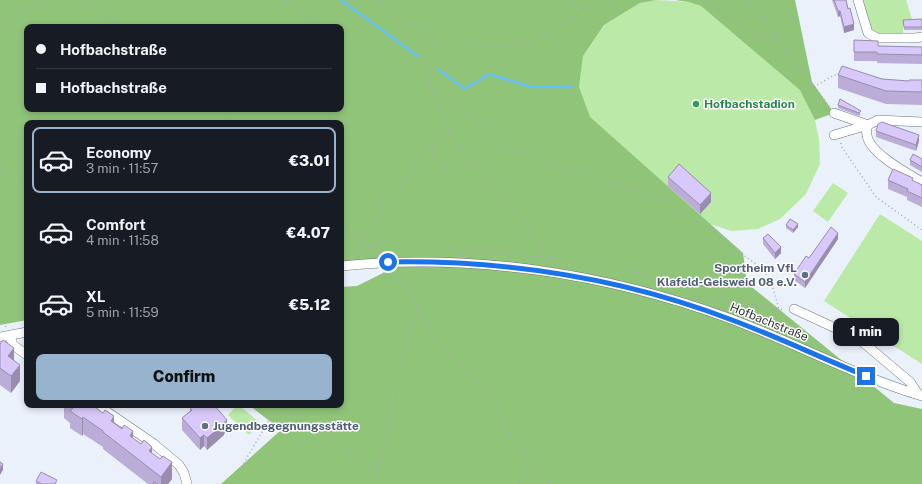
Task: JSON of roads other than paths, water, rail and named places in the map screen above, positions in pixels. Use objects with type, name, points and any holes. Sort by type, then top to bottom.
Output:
[{"type":"street","points":[[858,0],[868,33],[878,38],[922,37]]},
{"type":"street","points":[[834,113],[868,125]]},
{"type":"street","points":[[838,134],[868,125],[878,120],[922,122]]},
{"type":"street","points":[[868,125],[866,134],[870,143],[892,164],[922,182]]},
{"type":"street","name":"Hofbachstraße","points":[[344,266],[388,262],[461,263],[509,267],[592,279],[627,287],[706,310],[739,322],[873,378],[920,395]]},
{"type":"street","points":[[790,310],[859,339],[910,382],[920,395]]},
{"type":"street","points":[[0,337],[24,333]]},
{"type":"street","points":[[10,336],[13,345],[24,353]]},
{"type":"street","points":[[101,408],[154,444],[179,465],[184,473],[187,484]]},
{"type":"waterway","points":[[341,0],[419,57]]},
{"type":"waterway","points":[[438,69],[465,89],[489,74],[532,87],[572,87]]},
{"type":"place","name":"Hofbachstadion","points":[[696,104]]},
{"type":"place","name":"Sportheim VfL Klafeld-Geisweid 08 e.V.","points":[[805,275]]},
{"type":"place","name":"Jugendbegegnungsstätte","points":[[205,426]]}]
